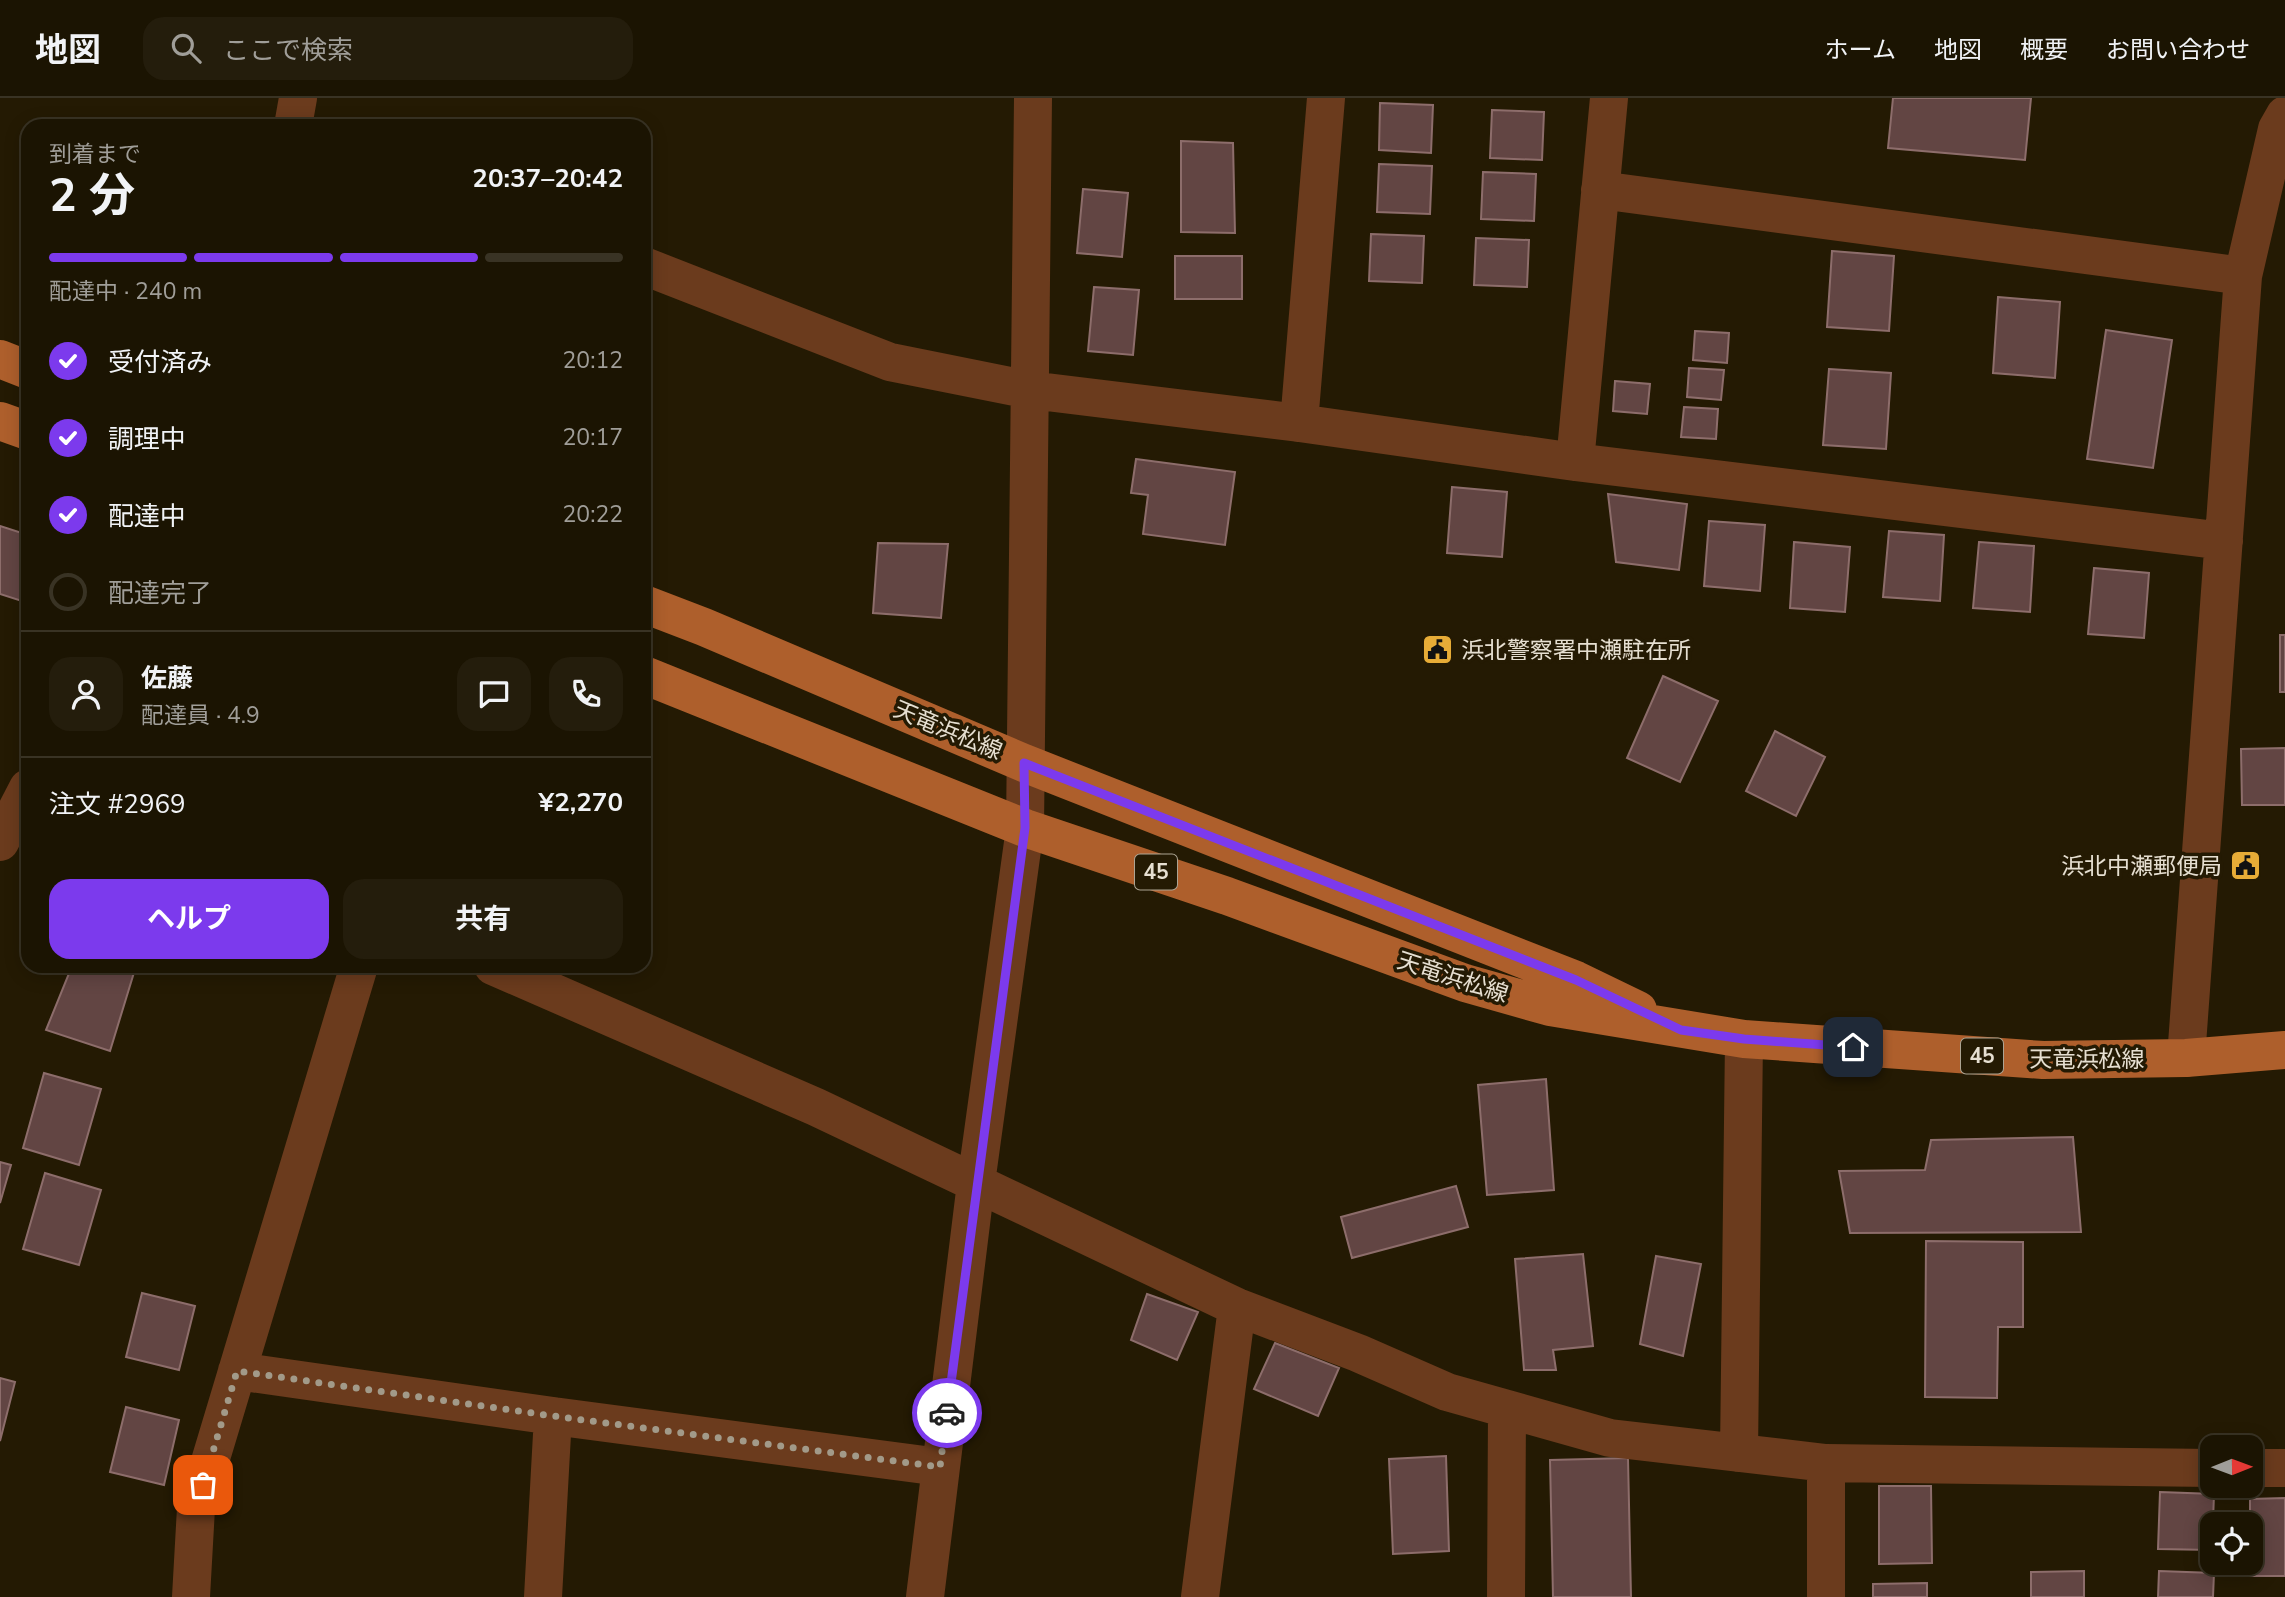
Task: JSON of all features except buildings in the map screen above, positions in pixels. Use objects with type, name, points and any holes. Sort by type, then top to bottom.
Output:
[{"type":"main road","points":[[0,359],[21,367]]},
{"type":"main road","points":[[0,421],[21,428]]},
{"type":"main road","name":"天竜浜松線","points":[[651,607],[1024,763],[1576,980],[1681,1030]]},
{"type":"main road","name":"天竜浜松線","points":[[651,678],[1025,828],[1227,896],[1465,984],[1550,1007],[1744,1039],[2043,1060],[2186,1058],[2285,1050]]},
{"type":"street","points":[[294,119],[298,98]]},
{"type":"street","points":[[925,1597],[976,1183],[1025,828],[1032,98]]},
{"type":"street","points":[[1299,423],[1326,98]]},
{"type":"street","points":[[1575,462],[1609,98]]},
{"type":"street","points":[[2186,1058],[2243,276],[2277,129],[2285,116]]},
{"type":"street","points":[[1600,190],[2243,276]]},
{"type":"street","points":[[651,269],[890,362],[1030,390],[1299,423],[1575,462],[2224,541]]},
{"type":"street","points":[[0,842],[21,802]]},
{"type":"street","points":[[191,1597],[196,1507],[357,973]]},
{"type":"street","points":[[509,973],[816,1107],[1237,1307],[1357,1353],[1447,1392],[1610,1438],[1826,1463],[2200,1468]]},
{"type":"street","points":[[1739,1453],[1744,1039]]},
{"type":"street","points":[[1200,1597],[1237,1307]]},
{"type":"street","points":[[237,1371],[940,1467]]},
{"type":"street","points":[[1506,1597],[1507,1409]]},
{"type":"street","points":[[543,1597],[553,1416]]},
{"type":"street","points":[[1826,1463],[1826,1597]]},
{"type":"street","points":[[2263,1468],[2285,1468]]},
{"type":"way so far","points":[[203,1485],[237,1371],[940,1467],[947,1413]]},
{"type":"place","name":"浜北警察署中瀬駐在所","points":[[1438,650]]},
{"type":"place","name":"浜北中瀬郵便局","points":[[2245,866]]},
{"type":"route","points":[[947,1413],[1025,828],[1024,763],[1576,980],[1681,1030],[1744,1039],[1853,1047]]}]
